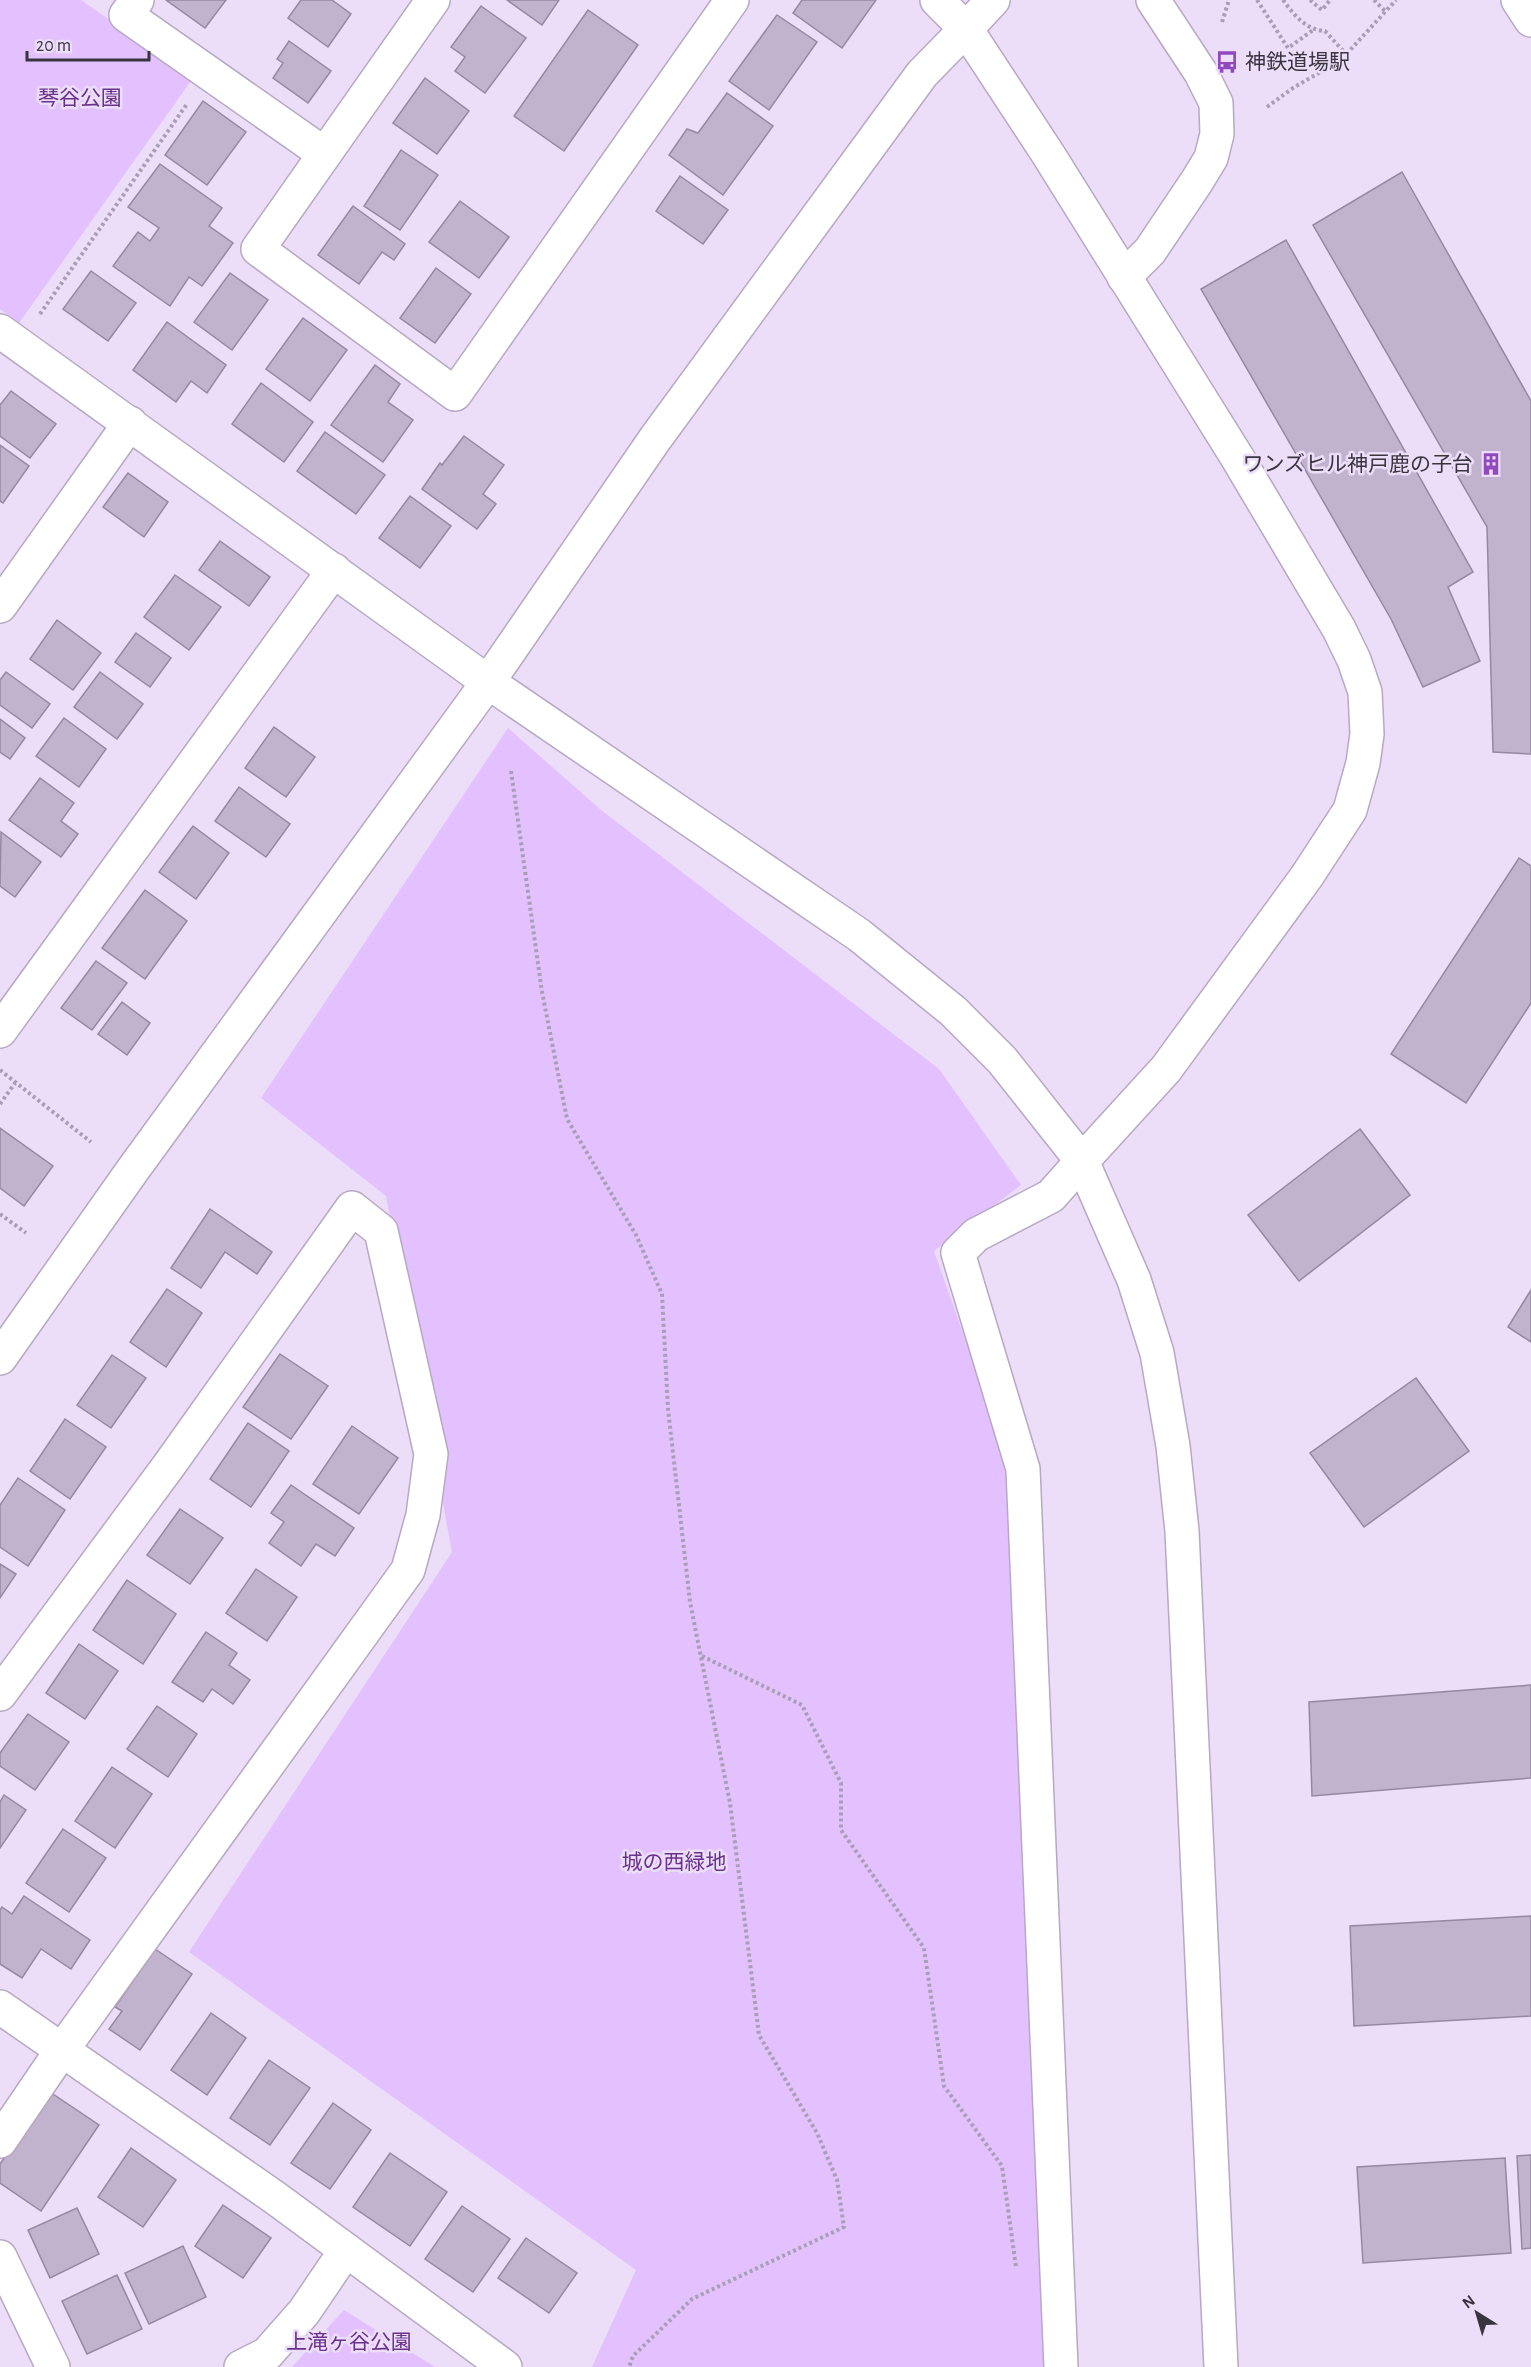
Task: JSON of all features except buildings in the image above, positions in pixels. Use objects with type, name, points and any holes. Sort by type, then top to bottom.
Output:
[{"type":"street","points":[[137,0],[126,15],[323,153]]},
{"type":"street","points":[[433,0],[323,153],[258,249],[455,394],[732,0]]},
{"type":"street","points":[[937,0],[966,29],[1048,154],[1236,457],[1339,629],[1354,660],[1365,692],[1367,734],[1363,763],[1350,810],[1307,876],[1166,1069],[1051,1196],[976,1234],[958,1253],[1023,1469],[1060,2367]]},
{"type":"street","points":[[0,1358],[132,1171],[488,682],[655,439],[894,112],[922,74],[993,0]]},
{"type":"street","points":[[1124,278],[1150,251],[1197,181],[1211,158],[1217,134],[1216,103],[1201,73],[1153,0]]},
{"type":"street","points":[[1518,0],[1531,20]]},
{"type":"street","points":[[9,338],[488,682],[859,935],[953,1011],[1002,1060],[1082,1161],[1134,1280],[1157,1353],[1173,1446],[1182,1531],[1221,2367]]},
{"type":"street","points":[[0,606],[130,423]]},
{"type":"street","points":[[0,1031],[334,570]]},
{"type":"street","points":[[0,1694],[170,1464],[352,1208],[381,1231],[431,1454],[423,1515],[408,1570],[62,2050],[0,2140]]},
{"type":"street","points":[[0,2007],[346,2250],[505,2367]]},
{"type":"street","points":[[241,2367],[267,2354],[304,2312],[346,2250]]},
{"type":"street","points":[[0,2257],[54,2367]]},
{"type":"path","points":[[1222,22],[1229,0]]},
{"type":"path","points":[[1257,0],[1288,48],[1313,30]]},
{"type":"path","points":[[1283,0],[1313,30],[1325,31],[1346,54]]},
{"type":"path","points":[[1310,0],[1322,10],[1330,0]]},
{"type":"path","points":[[1374,0],[1386,12]]},
{"type":"path","points":[[1267,107],[1293,88],[1341,60],[1396,0]]},
{"type":"path","points":[[9,338],[210,72]]},
{"type":"path","points":[[511,771],[542,992],[567,1119],[636,1235],[662,1294],[669,1420],[690,1602],[730,1803],[759,2035],[817,2133],[837,2180],[844,2227],[692,2299],[633,2356],[629,2367]]},
{"type":"path","points":[[0,1070],[91,1142]]},
{"type":"path","points":[[0,1104],[15,1083]]},
{"type":"path","points":[[0,1214],[26,1233]]},
{"type":"path","points":[[702,1655],[802,1705],[841,1783],[841,1830],[924,1948],[944,2086],[1002,2166],[1017,2272]]},
{"type":"green space","name":"琴谷公園","points":[[0,0],[81,0],[193,78],[19,323],[0,309]]},
{"type":"green space","name":"城の西緑地","points":[[508,728],[601,810],[939,1069],[1021,1185],[934,1251],[1012,1472],[1051,2367],[592,2367],[636,2270],[189,1952],[452,1552],[386,1196],[261,1098]]},
{"type":"green space","name":"上滝ヶ谷公園","points":[[344,2310],[435,2367],[292,2367]]},
{"type":"place","name":"神鉄道場駅","points":[[1227,62]]},
{"type":"place","name":"ワンズヒル神戸鹿の子台","points":[[1491,464]]}]
